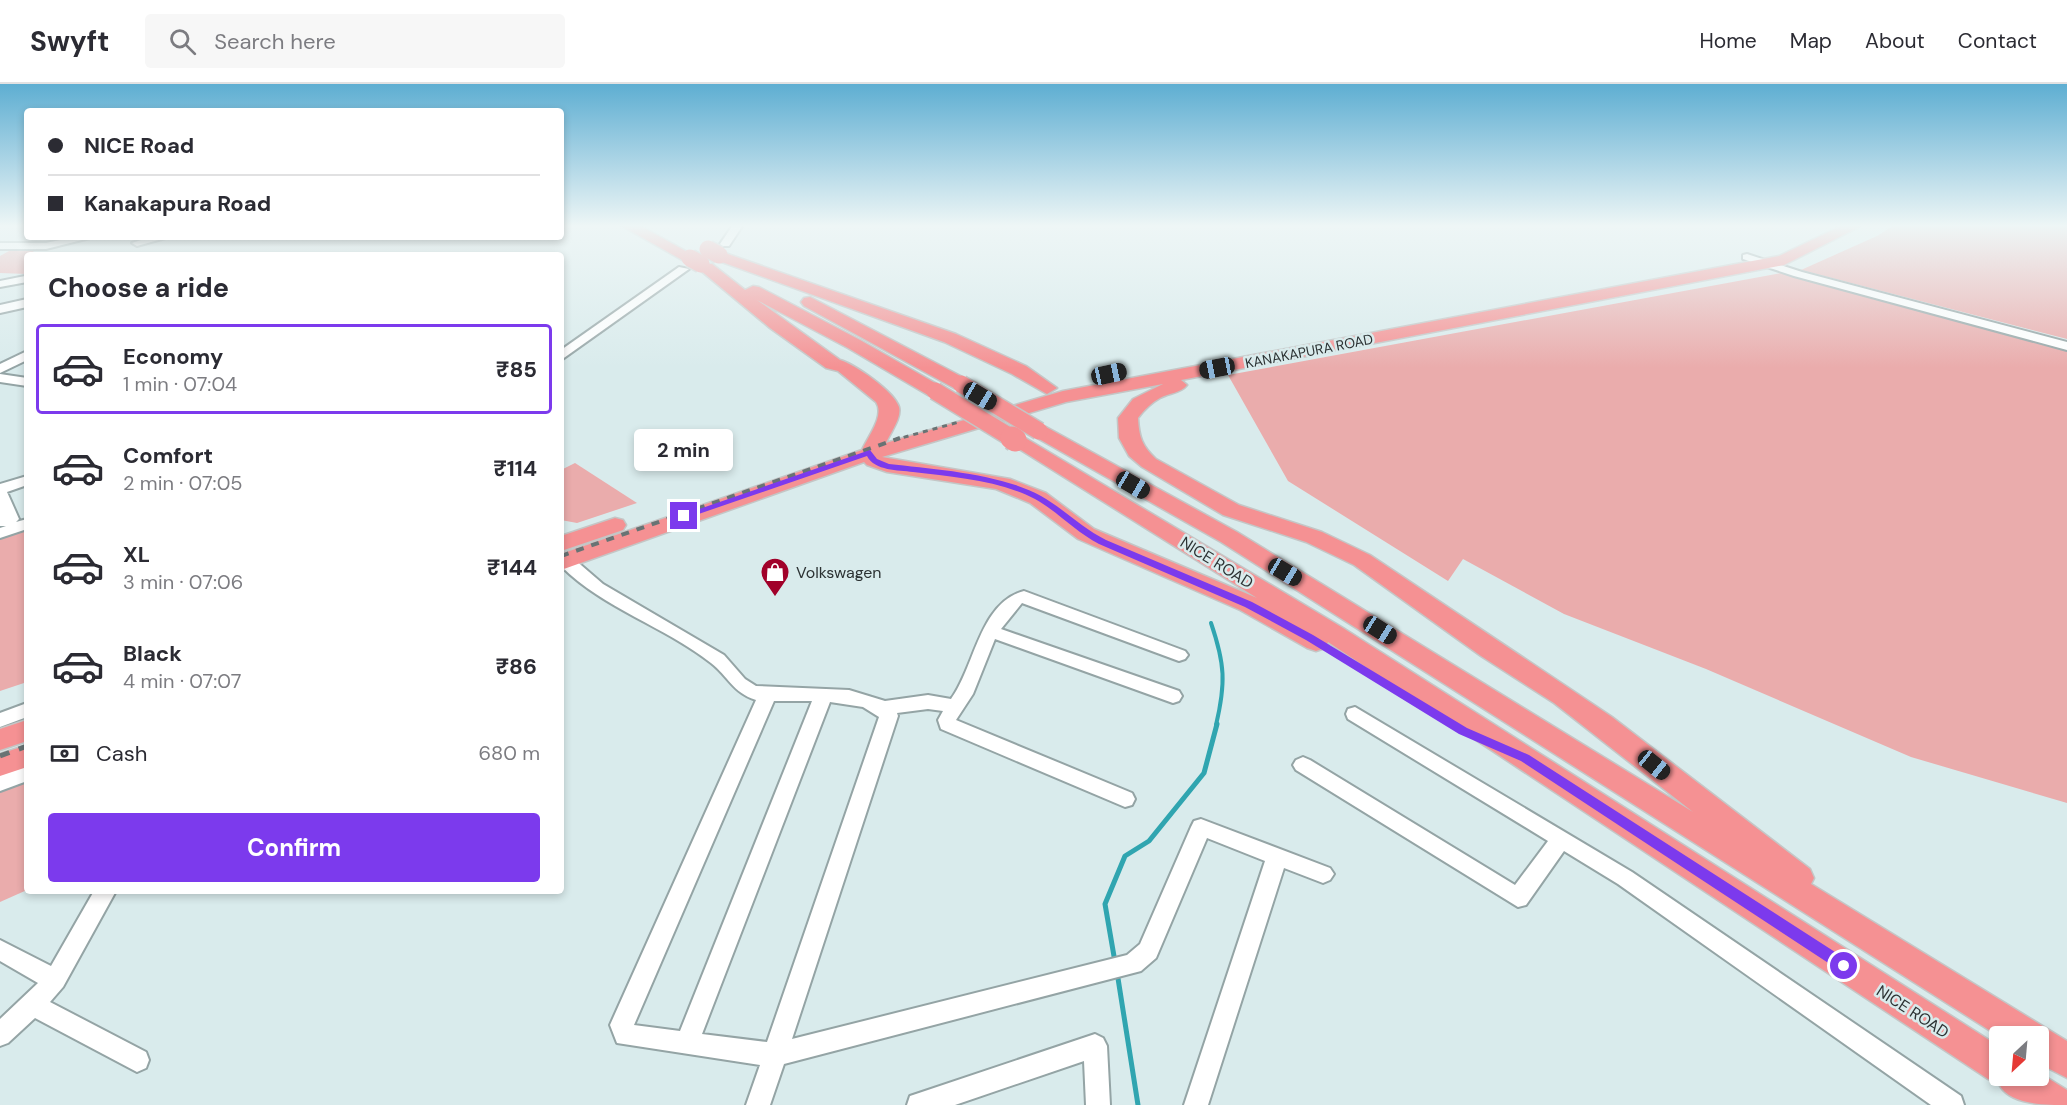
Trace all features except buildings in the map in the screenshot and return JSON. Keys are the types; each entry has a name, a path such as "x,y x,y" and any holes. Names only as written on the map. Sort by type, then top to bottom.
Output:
{"highway":[{"path":"719,273 735,293 833,364 845,367 883,398 888,407 886,425 865,449 874,461 887,466 964,476 1002,484 1038,498 1086,534 1248,604 1309,637 1463,731 1525,758"},
{"name":"NICE ROAD","path":"732,273 935,392 1238,543 2012,1026"},
{"name":"NICE ROAD","path":"737,273 961,384 1027,436 1989,1060"},
{"path":"752,273 865,309 873,316 907,331 1001,369 1025,375 1047,388"},
{"name":"KANAKAPURA ROAD","path":"564,555 865,449 1063,397 1174,376 1276,350 1668,273"},
{"name":"KANAKAPURA ROAD","path":"564,555 865,449 1047,388 1151,365 1276,350 1716,273"},
{"path":"1174,376 1178,385 1153,394 1140,403 1128,418 1129,438 1136,452 1149,463 1231,510 1314,537 1362,560 1490,650 1554,690 1602,724 1741,834 1787,867 1853,928"},
{"path":"0,740 24,731"},
{"path":"0,765 24,757"},
{"path":"2029,1086 2058,1105"}],"street":[{"path":"564,354 649,290 680,273"},
{"path":"1797,273 2067,346"},
{"path":"0,284 24,279"},
{"path":"0,309 24,304"},
{"path":"0,369 24,357"},
{"path":"0,378 24,382"},
{"path":"0,518 2,522 11,519 0,491 24,481"},
{"path":"0,532 24,525"},
{"path":"564,559 572,569 625,607 718,659 745,691 767,695 823,696 875,702 885,708 889,716 758,1105"},
{"path":"1125,799 948,724 947,720 964,694 990,631 1016,599 1024,597 1179,655"},
{"path":"990,631 1173,696"},
{"path":"767,695 622,1025 625,1035 775,1055 1133,964 1148,951 1201,827 1323,874"},
{"path":"687,1043 823,696"},
{"path":"885,708 928,702 955,706"},
{"path":"0,720 24,711"},
{"path":"1355,714 1624,878 1952,1105"},
{"path":"1303,765 1518,898 1562,840"},
{"path":"0,783 24,774"},
{"path":"1196,1105 1277,856"},
{"path":"0,1035 33,1005 55,980 103,894"},
{"path":"0,950 55,980"},
{"path":"33,1005 137,1060"},
{"path":"919,1105 1095,1046 1098,1105"}],"shaded area":[{"path":"1781,273 2067,351 2067,803 1911,757 1706,669 1564,614 1463,559 1448,581 1288,481 1228,375"},
{"path":"1811,273 2067,273 2067,339"},
{"path":"575,463 637,503 577,523 564,521 564,468"},
{"path":"24,531 24,683 0,691 0,538"},
{"path":"24,783 24,891 0,902 0,791"}],"waterway":[{"path":"1211,623 1223,674 1216,725"},
{"path":"1115,962 1105,904 1125,856 1149,841 1204,773 1217,724"},
{"path":"1117,972 1138,1105"}],"railway":[{"path":"895,440 959,422"},
{"path":"895,440 900,438"},
{"path":"564,555 895,440"},
{"path":"0,756 24,747"}],"place":[{"name":"Volkswagen","path":"775,598"}],"route":[{"path":"684,516 870,453 874,461 887,466 964,476 1014,488 1038,498 1086,534 1248,604 1309,637 1463,731 1525,758 1844,966"}]}
